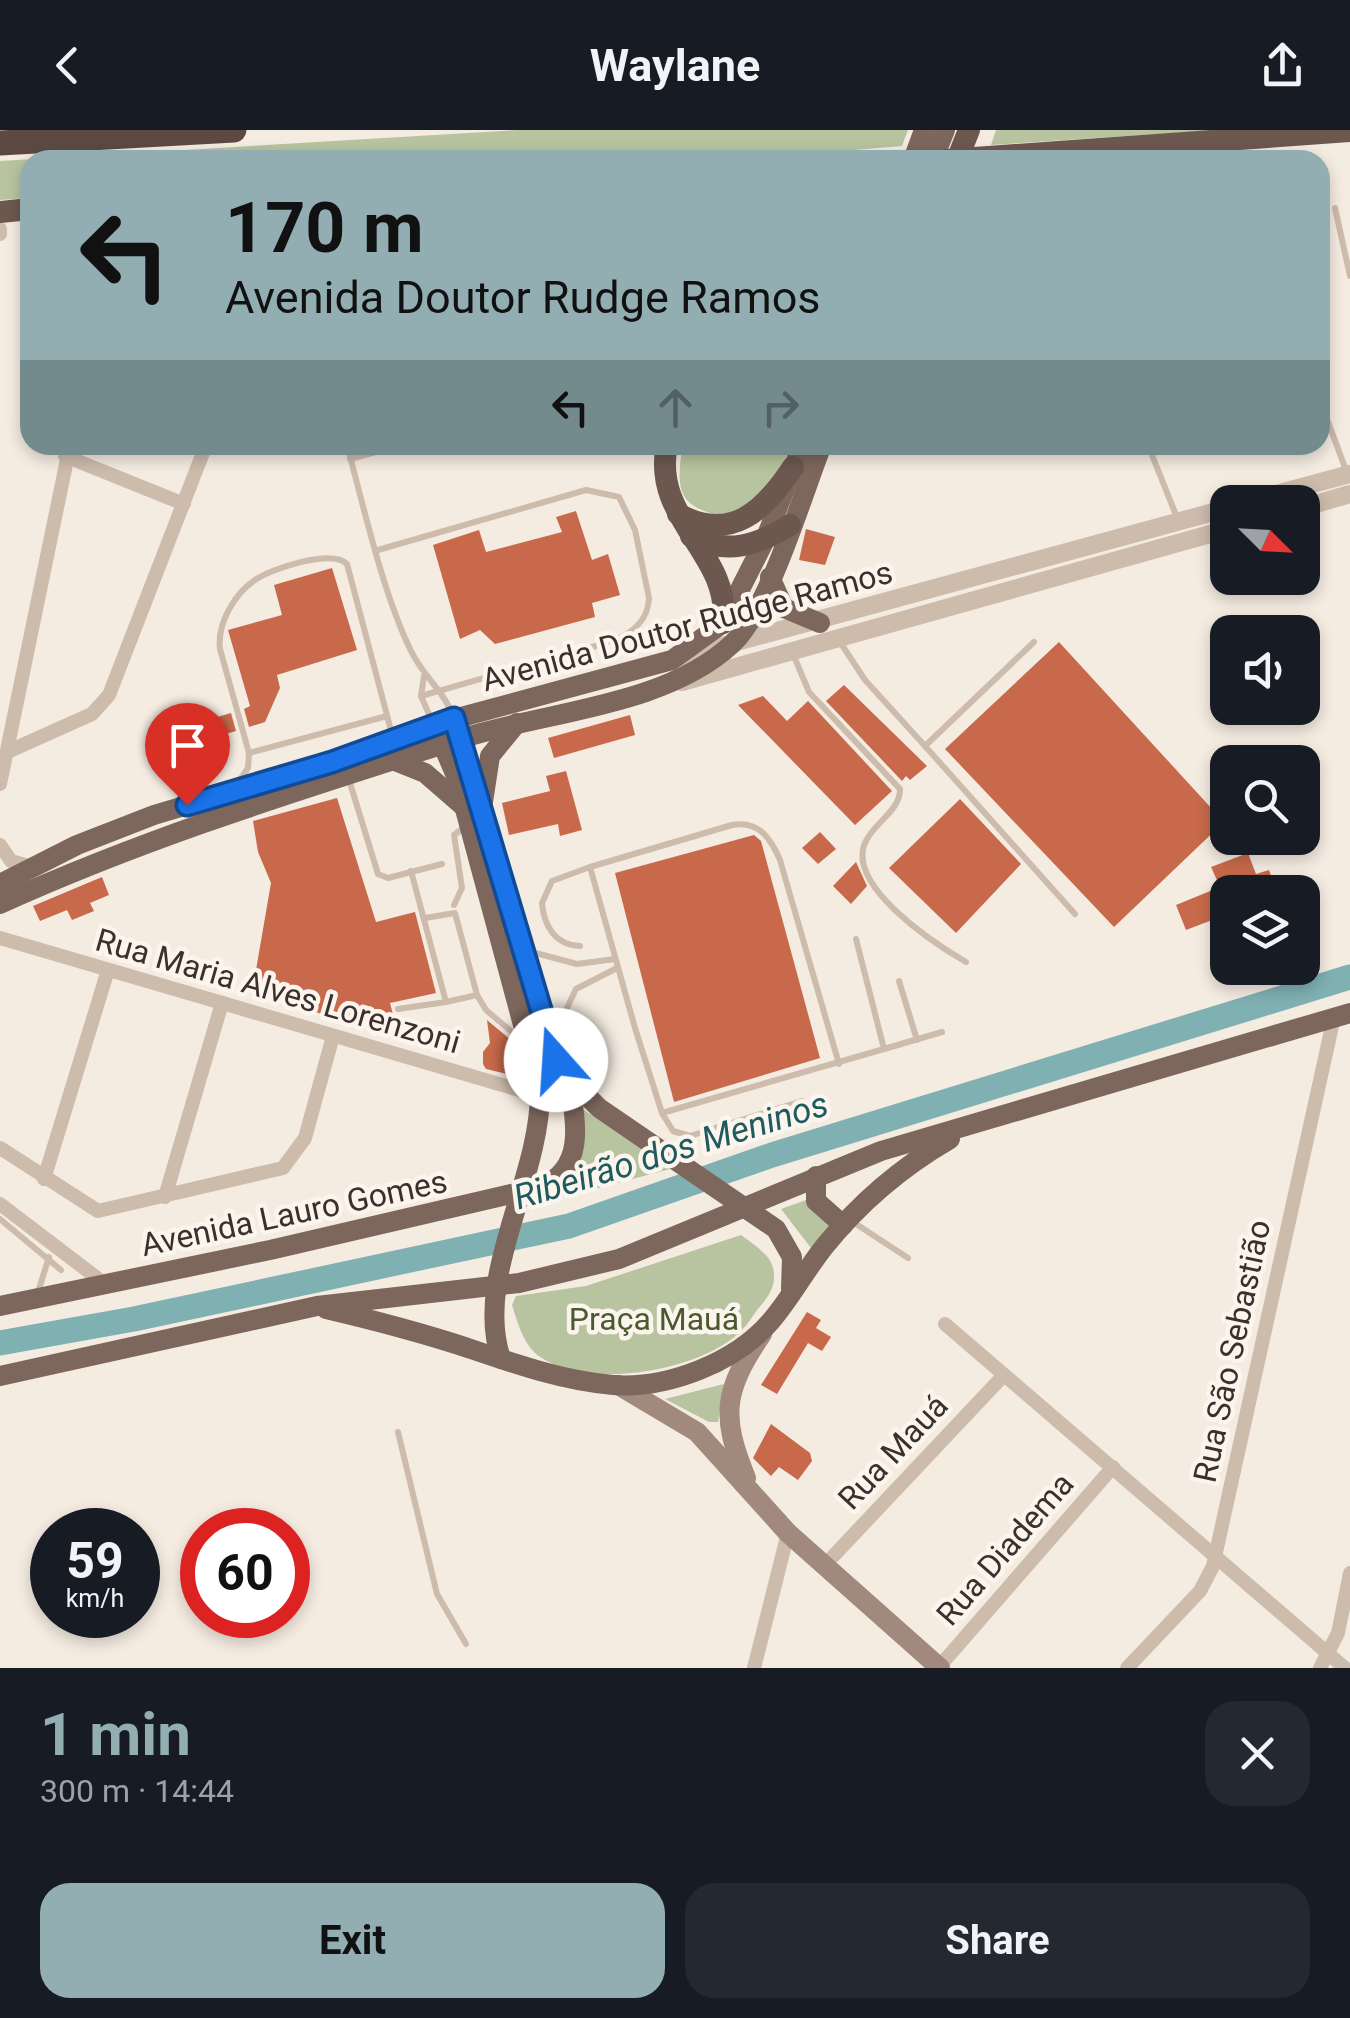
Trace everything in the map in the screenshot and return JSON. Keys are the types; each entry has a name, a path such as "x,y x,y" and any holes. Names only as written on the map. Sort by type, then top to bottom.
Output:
{"highway":[{"path":"0,142 234,130"},
{"path":"1085,150 1350,131"},
{"path":"1182,150 1239,138"},
{"path":"667,455 665,486 721,589 730,632"},
{"path":"678,514 718,526 743,522 770,500 794,468"},
{"path":"690,536 723,547 765,540 790,525"}],"main road":[{"path":"730,632 799,455"},
{"path":"677,684 730,632 770,577 818,455"},
{"path":"770,577 784,608 829,627"},
{"name":"Avenida Doutor Rudge Ramos","path":"0,904 121,849 394,750 672,660 730,632"},
{"name":"Avenida Doutor Rudge Ramos","path":"453,734 517,723 677,684"},
{"path":"472,821 486,767 497,745 517,723"},
{"path":"434,725 453,734"},
{"name":"Avenida Doutor Rudge Ramos","path":"0,884 116,828 232,792 255,775 394,750 434,725"},
{"path":"453,734 472,821 542,1048 569,1082 776,1229 787,1246 794,1271 791,1291"},
{"path":"453,734 472,821 521,948 542,1048 539,1137 499,1276 493,1327 501,1359"},
{"path":"394,750 425,773 472,821"},
{"path":"0,1376 316,1306 619,1260 734,1201 881,1151 964,1130 1342,1015"},
{"name":"Avenida Lauro Gomes","path":"0,1306 520,1199 555,1181 571,1160 576,1128 569,1082"},
{"path":"753,1494 730,1434 730,1390 791,1291 846,1222 913,1160 964,1130"},
{"path":"816,1176 816,1201 822,1211 846,1222"},
{"path":"316,1306 501,1359 618,1385 697,1432 788,1533 939,1668"},
{"path":"618,1385 704,1368 739,1349 770,1322"}],"street":[{"path":"0,784 67,455"},
{"path":"79,455 184,504"},
{"path":"6,752 103,704 202,455"},
{"path":"1309,485 1349,474"},
{"path":"1320,503 1350,494"},
{"name":"Avenida Doutor Rudge Ramos","path":"677,684 793,653 829,627 1210,513"},
{"name":"Avenida Doutor Rudge Ramos","path":"730,632 829,627 1210,533"},
{"path":"0,845 11,861 32,867"},
{"name":"Rua Maria Alves Lorenzoni","path":"0,938 540,1096"},
{"path":"44,1180 108,970"},
{"path":"165,1197 222,1003"},
{"name":"Rua São Sebastião","path":"1127,1668 1200,1591 1216,1553 1342,1015"},
{"path":"0,1148 44,1180 98,1211 272,1173 292,1161 305,1138 334,1036"},
{"path":"0,1204 105,1284"},
{"path":"945,1324 1216,1553 1324,1662 1345,1668"},
{"name":"Rua Mauá","path":"823,1567 1004,1375"},
{"name":"Rua Diadema","path":"939,1668 1112,1467"},
{"path":"754,1668 788,1533"},
{"path":"1324,1662 1350,1573"}],"lane":[{"path":"1335,208 1350,276"},
{"path":"1330,426 1349,474"},
{"path":"349,455 401,627 424,675 442,691 453,734"},
{"path":"350,459 365,455"},
{"path":"1152,455 1179,521"},
{"path":"378,550 568,493 606,491 627,508 649,598 643,620 634,629 622,638 421,696"},
{"path":"255,775 220,649 219,631 254,580 319,560 339,558 346,564 394,750"},
{"path":"829,627 866,680 1075,914"},
{"path":"925,746 1034,642"},
{"path":"793,653 809,692 900,788 896,804 864,844 864,866 876,887 920,932 966,962"},
{"path":"424,675 421,696 434,725"},
{"path":"249,752 387,716"},
{"path":"350,783 378,874 388,878 442,864"},
{"path":"454,905 462,888 454,835 472,821"},
{"path":"580,946 557,939 544,916 543,896 552,881 743,823 764,833 780,860 839,1064"},
{"path":"590,868 662,1113 673,1131 690,1136 802,1101"},
{"path":"410,872 446,1002"},
{"path":"425,918 456,912 477,996 486,1010 542,1048 576,989 616,964"},
{"path":"856,940 884,1049"},
{"path":"521,948 577,964 616,964"},
{"path":"899,981 916,1040"},
{"path":"398,1009 477,996"},
{"path":"662,1113 942,1032"},
{"path":"0,1218 60,1270"},
{"path":"846,1222 908,1258"},
{"path":"36,1298 48,1257"},
{"path":"398,1432 437,1594 466,1644"}],"green space":[{"path":"518,130 908,130 902,146 855,150 184,150"},
{"path":"996,130 1219,130 991,145"},
{"path":"20,160 20,199 0,200 0,161"},
{"path":"681,455 787,455 779,474 734,518 703,511 686,498 681,489"},
{"path":"582,1109 674,1168 530,1206 532,1199 548,1193"},
{"path":"809,1199 829,1225 811,1248 781,1209"},
{"name":"Praça Mauá","path":"741,1235 771,1262 774,1280 747,1325 720,1347 668,1367 609,1374 556,1365 535,1353 523,1336 512,1305 516,1296 586,1286"},
{"path":"724,1384 718,1422 709,1422 665,1399"}],"building":[{"path":"576,511 592,560 608,554 620,595 592,603 595,617 495,644 480,630 460,639 433,545 479,530 486,552 562,532 556,517"},
{"path":"806,529 835,537 825,565 799,560"},
{"path":"332,568 357,650 277,675 280,688 265,722 249,727 244,709 250,706 228,630 282,615 274,585"},
{"path":"1059,642 1210,807 1210,835 1114,927 945,749"},
{"path":"844,685 927,766 910,780 906,776 902,781 826,701"},
{"path":"763,696 787,721 808,701 892,791 855,825 738,705"},
{"path":"231,713 236,731 178,748 173,730"},
{"path":"630,715 635,735 554,758 548,738"},
{"path":"566,771 582,830 560,836 558,824 509,835 502,803 550,791 546,776"},
{"path":"337,798 376,922 415,912 436,993 390,1003 399,1037 252,993 271,883 258,852 253,821"},
{"path":"960,799 1021,864 956,933 889,868"},
{"path":"820,832 836,849 818,864 802,848"},
{"path":"754,835 761,841 820,1058 674,1102 615,873"},
{"path":"1249,855 1256,874 1269,870 1271,875 1215,875 1211,867"},
{"path":"856,862 867,886 851,904 833,886"},
{"path":"102,877 109,895 90,903 94,911 72,920 67,910 40,921 33,906"},
{"path":"1210,891 1210,921 1186,930 1176,905"},
{"path":"487,1020 512,1041 517,1054 515,1066 507,1074 486,1069 483,1064 483,1052 490,1043"},
{"path":"807,1312 821,1320 816,1328 831,1337 822,1351 808,1343 777,1394 761,1385"},
{"path":"771,1424 810,1453 812,1461 798,1480 779,1467 771,1476 753,1458"}],"waterway":[{"name":"Ribeirão dos Meninos","path":"0,1343 134,1319 569,1226 772,1155 1350,977"}],"route":[{"path":"187,805 332,762 454,718 556,1060"}]}
